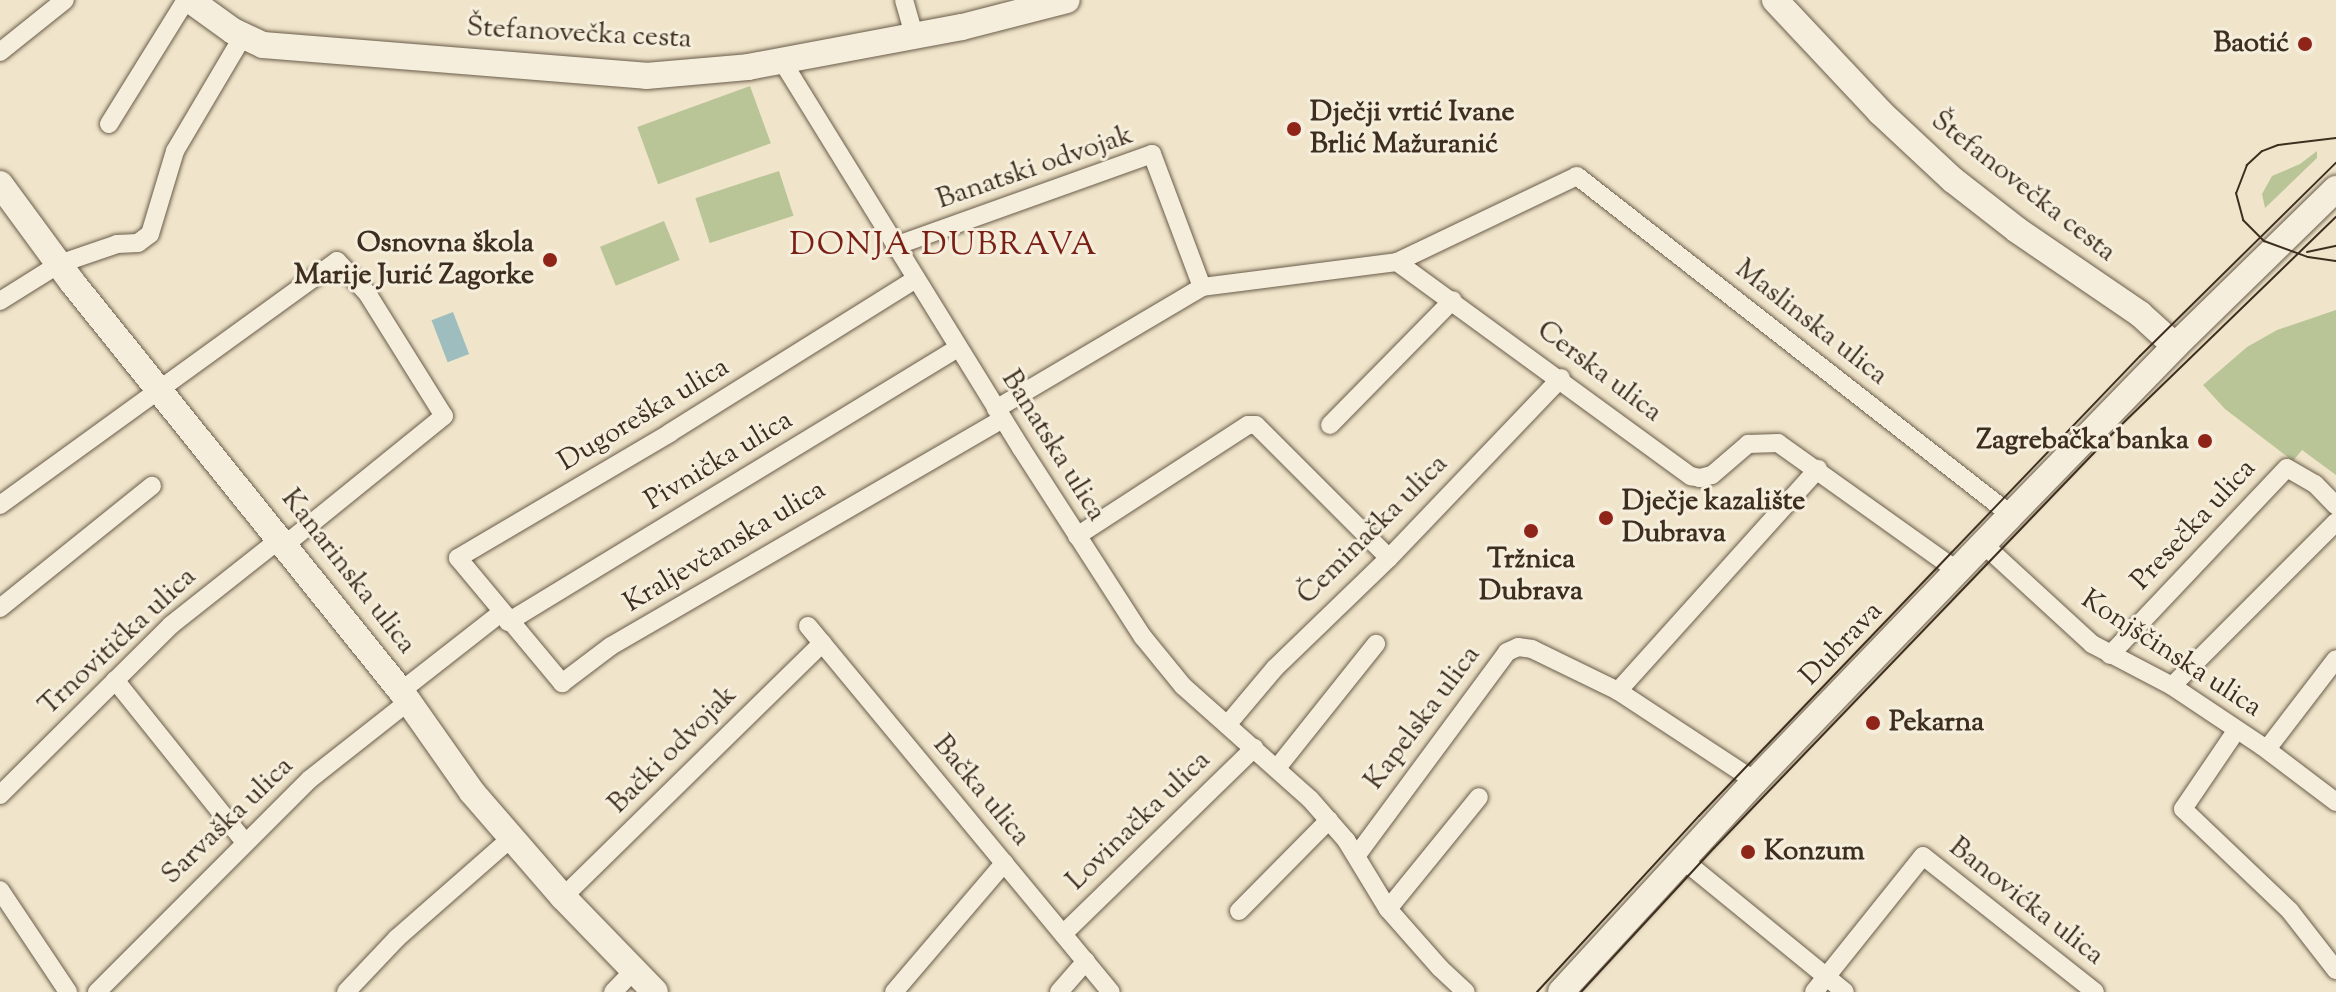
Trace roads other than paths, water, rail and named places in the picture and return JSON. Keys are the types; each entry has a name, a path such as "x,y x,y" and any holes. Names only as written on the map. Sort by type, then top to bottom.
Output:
{"street":[{"path":"0,52 65,0"},
{"path":"109,124 188,0"},
{"name":"Štefanovečka cesta","path":"188,0 243,36 263,45 646,76 711,73 782,61 914,36 1067,0"},
{"path":"904,0 914,36"},
{"name":"Štefanovečka cesta","path":"1775,0 1880,112 1953,180 2017,230 2140,314 2175,346"},
{"path":"0,301 59,264 117,244 138,243 150,234 175,151 243,36"},
{"name":"Banatska ulica","path":"782,61 999,414 1165,666 1329,820 1357,855 1388,909 1440,968 1466,992"},
{"name":"Banatski odvojak","path":"895,246 1152,154 1202,287"},
{"name":"Maslinska ulica","path":"1397,262 1577,176 2011,515"},
{"name":"Kanarinska ulica","path":"0,184 59,264 284,541 405,696 472,792 510,839 655,992"},
{"name":"Dubrava","path":"1561,992 1755,781 1983,544 2175,346 2336,189"},
{"name":"Trnovitička ulica","path":"0,795 171,625 444,416 367,293 337,261 161,389"},
{"path":"1202,287 1397,262"},
{"name":"Cerska ulica","path":"1397,262 1561,378 1691,476 1706,478 1738,449 1769,442 1787,447 1818,469"},
{"name":"Dugoreška ulica","path":"505,617 458,558 670,433 916,279"},
{"name":"Kraljevčanska ulica","path":"505,617 562,683 611,646 999,414 1202,287"},
{"path":"1330,425 1453,300"},
{"name":"Pivnička ulica","path":"405,696 505,617 958,348"},
{"name":"Čeminačka ulica","path":"1227,725 1275,668 1389,558 1561,378"},
{"path":"0,505 161,389"},
{"path":"1077,536 1248,425 1256,425 1389,558"},
{"name":"Presečka ulica","path":"2110,655 2287,468 2315,484 2336,506"},
{"path":"1618,691 1818,469 1949,565 1960,568"},
{"path":"0,608 152,486"},
{"path":"2172,686 2336,522"},
{"name":"Konjščinska ulica","path":"1983,544 2058,615 2110,655 2172,686 2267,749 2336,802"},
{"name":"Bačka ulica","path":"808,626 1111,992"},
{"name":"Bački odvojak","path":"563,897 822,643"},
{"path":"1277,768 1376,644"},
{"name":"Kapelska ulica","path":"1357,855 1507,652 1518,647 1532,649 1618,691 1755,781"},
{"path":"2267,749 2336,659"},
{"path":"115,680 245,842"},
{"name":"Sarvaška ulica","path":"97,992 310,779 405,696"},
{"path":"2236,731 2183,809 2281,901 2336,970"},
{"name":"Lovinačka ulica","path":"1063,934 1254,748"},
{"path":"1388,909 1479,797"},
{"path":"1239,911 1329,820"},
{"path":"346,992 407,928 510,839"},
{"name":"Banovićka ulica","path":"1826,977 1923,856 2095,992"},
{"path":"1682,859 1845,992"},
{"path":"894,992 1004,863"},
{"path":"2,900 68,992"},
{"path":"1059,992 1086,961"},
{"path":"613,992 634,970"},
{"path":"1814,992 1826,977"}],"water":[{"path":"453,312 469,354 448,362 432,320"}],"tram line":[{"path":"2336,138 2278,145 2262,151 2247,165 2236,193 2243,220 2264,241 2308,257 2336,261"},
{"path":"1537,992 1699,816 2140,356 2336,163"},
{"path":"1581,992 1714,848 2117,429 2336,217"},
{"path":"2307,252 2336,246"}],"place":[{"name":"Baotić","path":"2305,44"},
{"name":"Dječji vrtić Ivane Brlić Mažuranić","path":"1294,129"},
{"name":"Osnovna škola Marije Jurić Zagorke","path":"550,260"},
{"name":"Zagrebačka banka","path":"2205,441"},
{"name":"Dječje kazalište Dubrava","path":"1606,518"},
{"name":"Tržnica Dubrava","path":"1531,531"},
{"name":"Pekarna","path":"1873,723"},
{"name":"Konzum","path":"1748,852"}],"district":[{"name":"DONJA DUBRAVA","path":"944,246"}]}
